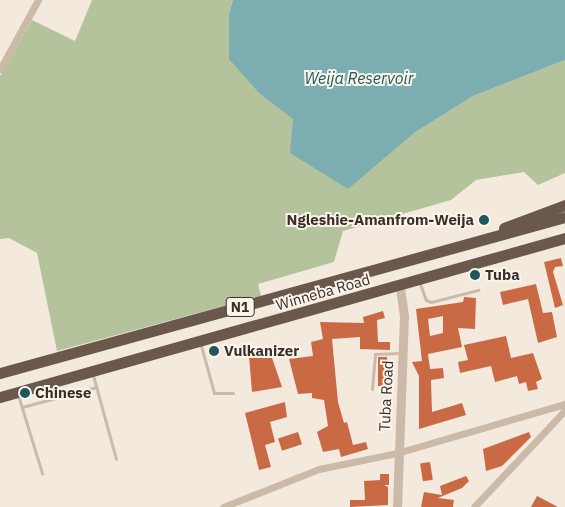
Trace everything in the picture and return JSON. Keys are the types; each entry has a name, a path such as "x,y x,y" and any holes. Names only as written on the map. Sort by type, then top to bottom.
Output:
{"highway":[{"name":"Winneba Road","path":"480,240 529,216 565,205"},
{"name":"Winneba Road","path":"480,240 565,211"},
{"name":"Winneba Road","path":"0,373 565,217"},
{"name":"Winneba Road","path":"510,254 535,240 565,232"},
{"name":"Winneba Road","path":"0,397 400,286 565,238"},
{"name":"Winneba Road","path":"510,254 565,244"},
{"path":"58,358 64,379"}],"street":[{"path":"0,69 38,0"},
{"name":"Tuba Road","path":"397,507 397,453 402,353 400,286"},
{"path":"223,507 319,469 397,453 564,408"},
{"path":"474,507 564,408"}],"lane":[{"path":"419,280 426,300 431,302 478,290"},
{"path":"200,342 214,393 233,393"},
{"path":"372,389 375,354 402,353"},
{"path":"92,372 116,459"},
{"path":"22,408 96,387"},
{"path":"18,392 42,473"}],"green space":[{"path":"92,0 233,0 229,14 260,94 294,119 414,133 473,96 565,60 565,173 538,185 524,172 476,180 451,200 343,231 334,262 258,284 261,296 57,351 37,253 9,238 0,239 0,76 32,20 75,41"}],"water":[{"name":"Weija Reservoir","path":"233,0 565,0 565,60 473,96 414,133 348,189 290,153 293,119 260,94 229,59 229,14"}],"building":[{"path":"561,258 563,266 555,267 553,272 563,305 555,308 544,262"},
{"path":"536,284 543,313 552,312 557,337 538,343 528,299 503,305 500,292"},
{"path":"464,297 476,298 475,329 458,328 462,347 428,354 430,369 443,368 444,378 431,380 432,412 462,403 466,415 419,429 419,376 412,362 422,361 416,309 463,302","holes":["443,316 443,333 430,336 428,319"]},
{"path":"383,311 385,318 377,320 378,342 390,342 390,350 360,349 360,337 332,339 338,402 344,423 347,422 353,445 366,442 368,449 341,457 339,449 323,452 317,432 328,426 324,400 312,398 312,393 298,394 289,359 313,356 311,342 323,339 320,322 364,323 363,317"},
{"path":"506,336 511,358 533,353 542,379 536,382 538,389 528,391 526,382 519,384 517,376 495,382 491,366 460,373 458,362 468,360 464,345"},
{"path":"270,352 282,387 252,392 249,356"},
{"path":"378,357 387,357 387,386 378,386"},
{"path":"285,402 287,417 270,422 275,442 265,445 271,467 259,470 245,413"},
{"path":"298,432 302,444 282,451 278,438"},
{"path":"529,432 531,437 502,466 486,471 483,449"},
{"path":"430,462 433,480 423,481 420,464"},
{"path":"380,474 389,474 389,485 384,485 388,487 388,505 350,507 350,500 365,500 364,481 380,480"},
{"path":"466,476 469,481 462,488 438,498 454,500 453,507 421,507 424,492 442,495 440,486"},
{"path":"537,496 558,507 531,507"}],"place":[{"name":"Ngleshie-Amanfrom-Weija","path":"484,220"},
{"name":"Tuba","path":"475,275"},
{"name":"Vulkanizer","path":"214,351"},
{"name":"Chinese","path":"25,393"}]}
